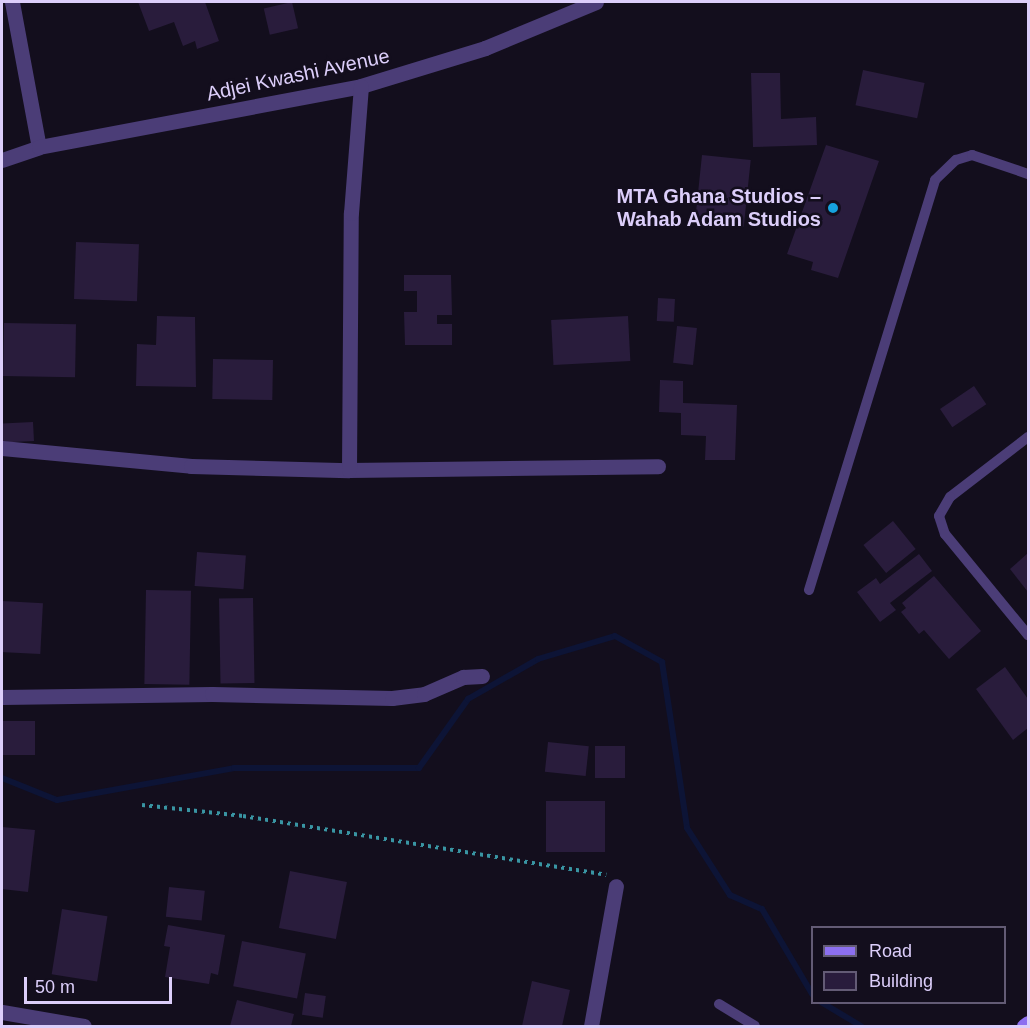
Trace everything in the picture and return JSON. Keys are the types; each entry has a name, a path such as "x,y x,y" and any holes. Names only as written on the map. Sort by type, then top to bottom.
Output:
{"street":[{"path":"12,2 39,147"},
{"name":"Adjei Kwashi Avenue","path":"2,160 39,147 361,86 485,48 596,2"},
{"path":"349,470 351,213 361,86"},
{"path":"2,448 191,466 349,470 658,466"},
{"path":"2,697 212,694 392,698 424,694 462,677 482,676"},
{"path":"591,1026 616,886"},
{"path":"2,1012 84,1026"},
{"path":"1024,1026 1029,1023"}],"lane":[{"path":"809,590 935,180 956,160 972,155 1029,174"},
{"path":"1029,437 950,497 939,516 945,534 1029,635"},
{"path":"719,1004 755,1026"}],"path":[{"path":"142,805 243,816 542,863 608,875 616,886"}],"building":[{"path":"138,2 205,2 219,41 197,49 195,41 183,46 174,22 149,31"},
{"path":"292,2 298,28 270,35 264,9"},
{"path":"863,70 925,83 917,118 856,105"},
{"path":"751,73 780,73 781,119 816,117 817,145 753,147"},
{"name":"MTA Ghana Studios – Wahab Adam Studios","path":"826,145 879,161 838,278 811,270 813,262 787,254"},
{"path":"702,155 751,160 744,227 695,222"},
{"path":"76,242 139,244 137,301 74,299"},
{"path":"404,275 451,275 452,315 437,315 437,324 452,324 452,345 405,345 404,312 417,312 417,291 404,291"},
{"path":"658,298 675,299 674,322 657,321"},
{"path":"157,316 195,317 196,387 136,386 137,344 156,345"},
{"path":"628,316 630,361 553,365 551,320"},
{"path":"4,323 76,324 75,377 3,376"},
{"path":"677,326 697,328 693,365 673,363"},
{"path":"213,359 273,360 272,400 212,399"},
{"path":"660,380 683,381 683,403 737,405 735,460 705,460 706,436 681,435 681,413 659,412"},
{"path":"974,386 986,404 952,427 940,409"},
{"path":"33,422 34,441 3,443 2,424"},
{"path":"893,521 916,549 886,573 863,545"},
{"path":"197,552 246,555 244,589 195,586"},
{"path":"1028,553 1028,592 1010,569"},
{"path":"919,554 932,571 890,603 896,610 880,622 857,592 876,578 880,584"},
{"path":"934,576 981,631 949,659 924,630 919,634 901,612 906,608 902,603"},
{"path":"146,590 191,591 189,685 144,684"},
{"path":"253,598 254,683 220,684 219,599"},
{"path":"2,601 43,603 40,654 2,652"},
{"path":"1005,667 1028,699 1028,728 1013,740 976,689"},
{"path":"2,721 35,721 35,755 2,755"},
{"path":"548,742 589,746 586,776 545,772"},
{"path":"595,746 625,746 625,778 595,778"},
{"path":"546,801 605,801 605,852 546,852"},
{"path":"2,827 35,830 28,892 2,889"},
{"path":"290,871 347,882 336,939 279,928"},
{"path":"169,887 205,891 202,921 166,917"},
{"path":"62,909 107,916 97,981 52,974"},
{"path":"168,925 225,935 218,975 211,973 209,984 165,977 170,947 164,946"},
{"path":"242,941 306,953 297,999 233,986"},
{"path":"532,981 570,990 562,1026 522,1026"},
{"path":"305,993 326,996 323,1018 302,1015"},
{"path":"237,1000 294,1014 291,1026 230,1026"}],"waterway":[{"path":"2,778 57,800 234,768 419,768 468,699 538,659 615,636 662,662 687,828 730,895 762,909 811,992"},
{"path":"824,1004 861,1026"}],"place":[{"name":"MTA Ghana Studios – Wahab Adam Studios","path":"833,208"}]}
